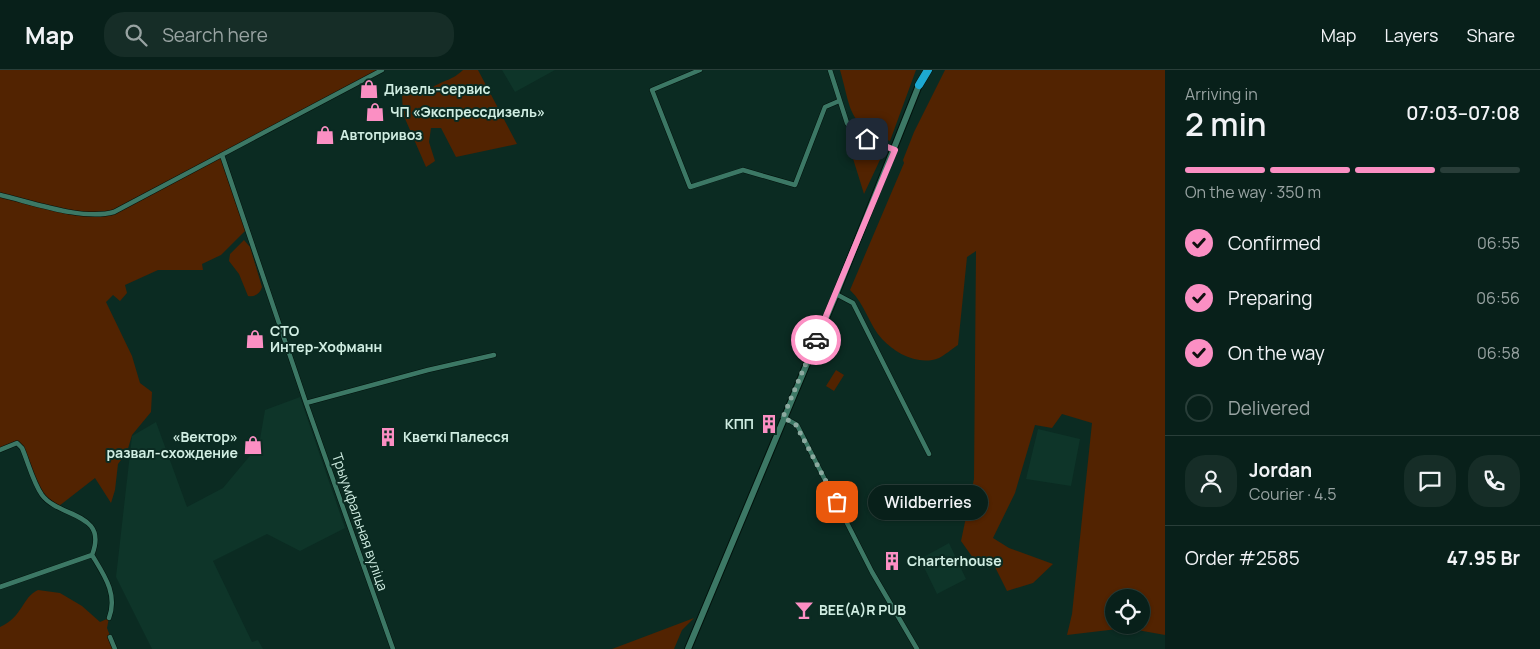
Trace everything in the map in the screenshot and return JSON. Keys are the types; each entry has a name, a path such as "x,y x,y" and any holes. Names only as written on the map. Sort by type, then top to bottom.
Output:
{"highway":[{"path":"919,85 925,70"}],"main road":[{"path":"688,649 895,150 919,85"}],"street":[{"path":"0,195 74,212 108,214 382,70"},
{"path":"700,70 652,90 690,187 744,170 795,185 825,107 839,101"},
{"path":"830,70 847,123 855,133 895,150"},
{"name":"Трыумфальная вуліца","path":"222,155 306,403 393,649"},
{"path":"836,294 853,303 929,454"},
{"path":"306,403 428,370 494,355"},
{"path":"783,417 796,425 872,572 917,649"},
{"path":"0,450 17,443 22,448 42,495 88,522 95,533 96,544 92,555"},
{"path":"0,586 92,555"},
{"path":"92,555 108,582 113,598 114,606 109,618"},
{"path":"110,637 115,649"}],"shaded area":[{"path":"0,70 382,70 223,155 247,229 221,255 202,264 203,270 158,270 125,285 127,293 120,301 113,295 106,302 132,356 140,383 152,392 151,412 132,435 127,452 118,464 115,490 111,503 95,478 59,506 42,495 22,448 17,443 0,450"},
{"path":"463,70 478,70 517,144 456,157 441,128 431,128 429,142 435,161 426,167 403,114 402,94 423,84 433,87"},
{"path":"502,70 555,70 515,92"},
{"path":"840,70 916,70 890,141 876,135 858,122 850,106"},
{"path":"945,70 1165,70 1165,635 1150,632 1150,589 1105,589 1105,630 1067,635 1072,614 1092,423 1062,414 1052,428 1035,425 1015,493 993,538 1009,548 1053,564 1033,583 1007,591 994,565 978,565 961,541 974,479 976,251 967,257 958,345 939,358 924,361 908,357 894,349 882,339 860,302 850,290 904,163 903,160 914,132"},
{"path":"846,136 885,149 864,194"},
{"path":"244,240 250,247 262,287 259,293 253,296 248,296 239,274 229,261 230,254"},
{"path":"836,370 844,375 834,391 826,386"},
{"path":"300,397 345,528 300,551 267,534 213,561 252,642 258,640 263,649 152,649 116,577 132,436 156,422 187,507 223,488 259,445 265,410"},
{"path":"1038,429 1080,439 1071,486 1026,479"},
{"path":"949,543 966,579 937,594 920,559"},
{"path":"38,590 60,593 82,606 100,622 109,618 107,628 115,649 0,649 0,627 8,623 29,597"},
{"path":"694,618 682,630 674,649 612,649"}],"way so far":[{"path":"816,340 783,417 796,425 837,502"}],"place":[{"name":"Дизель-сервис","path":"369,89"},
{"name":"ЧП «Экспрессдизель»","path":"375,112"},
{"name":"Автопривоз","path":"325,135"},
{"name":"СТО Интер-Хофманн","path":"255,339"},
{"name":"КПП","path":"769,424"},
{"name":"Кветкі Палесся","path":"388,437"},
{"name":"«Вектор» развал-схождение","path":"253,445"},
{"name":"Wildberries","path":"837,502"},
{"name":"Charterhouse","path":"892,561"},
{"name":"BEE(A)R PUB","path":"804,610"}],"route":[{"path":"816,340 895,150 867,139"}]}
